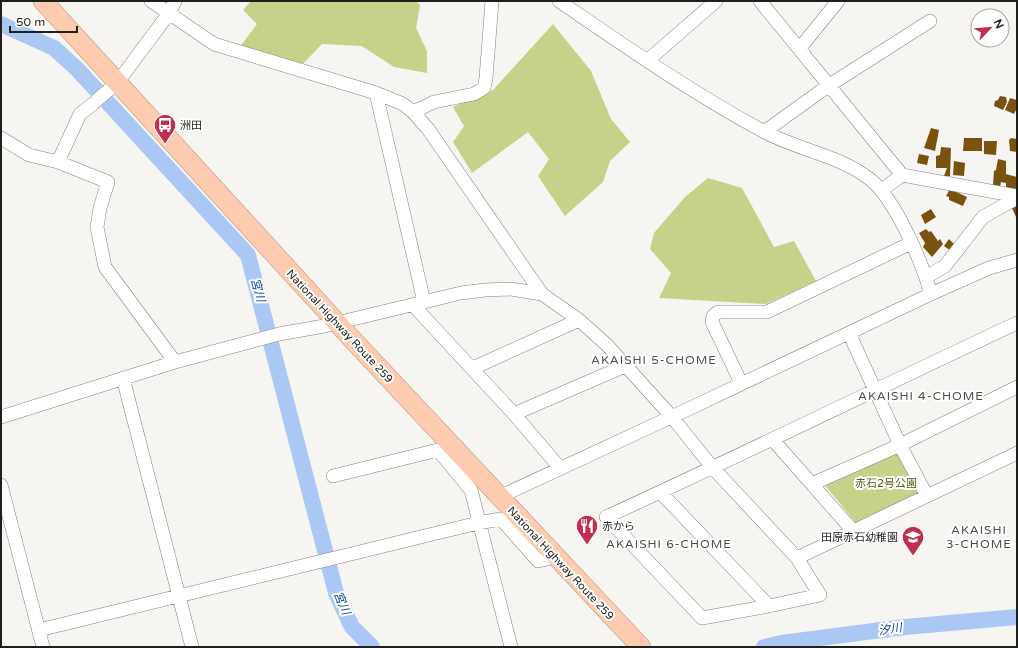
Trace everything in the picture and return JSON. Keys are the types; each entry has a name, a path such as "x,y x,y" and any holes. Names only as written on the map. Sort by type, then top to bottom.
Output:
{"highway":[{"name":"National Highway Route 259","path":"43,1 113,86 641,647"}],"street":[{"path":"151,1 172,6 214,44 376,93 403,104 413,112 428,129 542,294 579,320 607,344 672,417 712,467 797,558 820,595 702,618 606,517 712,467 773,440 876,389 1017,323"},
{"path":"413,112 434,102 474,94 484,88 492,1"},
{"path":"559,1 648,61 764,132 844,164 870,179 882,190 893,208 926,277 930,294"},
{"path":"648,61 716,1"},
{"path":"760,1 800,48 828,86 902,175 1017,197"},
{"path":"800,48 838,1"},
{"path":"58,162 80,114 113,86 172,6"},
{"path":"764,132 828,86 930,20"},
{"path":"376,93 419,304 560,468"},
{"path":"1,138 30,155 58,162 108,182 100,208 97,227 105,267 175,362"},
{"path":"882,190 902,175"},
{"path":"926,277 944,266 983,217 1017,197"},
{"path":"741,383 712,322 713,316 718,312 767,312 911,243"},
{"path":"499,497 672,417 930,294 989,268 1017,260"},
{"path":"1,417 175,362 276,335 336,323 461,293 511,289 542,294"},
{"path":"473,368 579,320"},
{"path":"849,333 876,389 900,445 927,496"},
{"path":"514,414 625,366"},
{"path":"123,378 192,647"},
{"path":"812,484 900,445 1017,387"},
{"path":"773,440 854,532"},
{"path":"333,476 438,450 471,490 478,523 511,647"},
{"path":"797,558 1017,453"},
{"path":"1,485 43,647"},
{"path":"660,492 769,606"},
{"path":"39,630 478,523 501,519 538,561 556,557"}],"green space":[{"path":"251,1 416,1 420,5 416,28 427,51 427,73 394,67 362,46 322,44 302,65 240,47 257,24 243,10"},
{"path":"553,24 591,71 611,119 630,142 610,161 603,182 565,216 538,176 549,159 528,132 472,173 453,142 464,126 453,107 493,90"},
{"path":"708,178 742,188 774,247 794,241 816,281 766,304 659,298 671,273 650,249 654,233 685,197"},
{"name":"赤石2号公園","path":"898,449 920,495 856,523 823,483"}],"building":[{"path":"1000,96 1006,97 1007,102 1003,110 994,106 995,101 998,100"},
{"path":"1010,98 1017,100 1017,108 1014,114 1005,110"},
{"path":"931,128 939,130 935,151 924,148"},
{"path":"964,138 982,138 982,151 963,151"},
{"path":"1011,138 1017,139 1017,152 1010,151 1009,140"},
{"path":"984,141 997,141 996,155 984,154"},
{"path":"941,147 951,148 950,176 944,176 947,168 936,168 936,156 940,155"},
{"path":"919,154 929,156 927,165 917,163"},
{"path":"998,159 1006,161 1006,174 1017,177 1017,190 1006,188 1006,183 1001,182 1000,187 993,186 994,171 996,170"},
{"path":"954,161 965,163 964,176 953,175"},
{"path":"950,189 967,197 963,206 949,200 949,197 946,196"},
{"path":"1017,203 1017,217 1016,217 1011,206"},
{"path":"931,209 936,217 925,224 921,215"},
{"path":"926,229 929,232 931,231 938,241 940,239 943,244 932,257 923,247 925,243 919,233"},
{"path":"949,239 955,245 951,251 944,246"}],"waterway":[{"name":"宮川","path":"1,24 54,48 77,69 248,255 336,593 352,627 372,647"},
{"name":"汐川","path":"764,647 781,643 905,627 1017,617"}],"place":[{"name":"洲田","path":"165,144"},
{"name":"赤から","path":"587,546"},
{"name":"田原赤石幼稚園","path":"913,556"}],"district":[{"name":"AKAISHI 5-CHOME","path":"654,360"},
{"name":"AKAISHI 4-CHOME","path":"921,396"},
{"name":"AKAISHI 3-CHOME","path":"979,537"},
{"name":"AKAISHI 6-CHOME","path":"669,544"}]}
